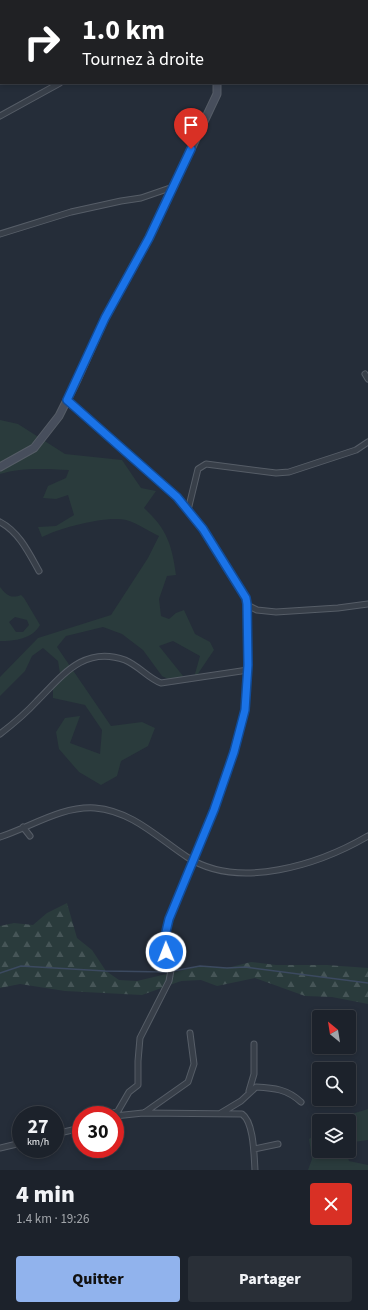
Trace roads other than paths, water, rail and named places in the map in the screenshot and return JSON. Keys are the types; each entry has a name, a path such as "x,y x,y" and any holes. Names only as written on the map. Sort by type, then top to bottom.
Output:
{"main road":[{"path":"0,467 34,448 59,416 105,318 149,238 217,94 217,84"}],"street":[{"path":"0,116 58,84"},
{"path":"0,234 71,212 141,198 173,187"},
{"path":"67,400 166,486 188,510 221,556 246,598 247,604 248,670 245,710 234,752 214,810 169,919 165,944 171,970 170,981 140,1038 138,1085 126,1097 121,1106"},
{"path":"188,510 198,469 206,464 276,473 289,472 356,450 368,442"},
{"path":"0,522 17,535 29,552 39,571"},
{"path":"247,604 257,610 276,612 332,609 368,604"},
{"path":"0,734 16,721 72,665 91,658 114,658 125,660 161,683 248,670"},
{"path":"0,837 53,815 94,808 113,812 130,818 194,861 208,868 228,872 265,872 327,857 368,836"},
{"path":"23,827 30,836"},
{"path":"143,1114 188,1082 194,1064 190,1033"},
{"path":"249,1092 254,1074 254,1044"},
{"path":"219,1114 235,1105 256,1087 279,1088 289,1092 301,1102"},
{"path":"124,1115 242,1114 246,1116 254,1149 255,1170"},
{"path":"254,1149 278,1144"},
{"path":"0,1148 12,1145"}],"waterway":[{"path":"0,973 21,966 105,971 169,972"},
{"path":"173,971 200,966 227,968 245,967 368,983"}]}
